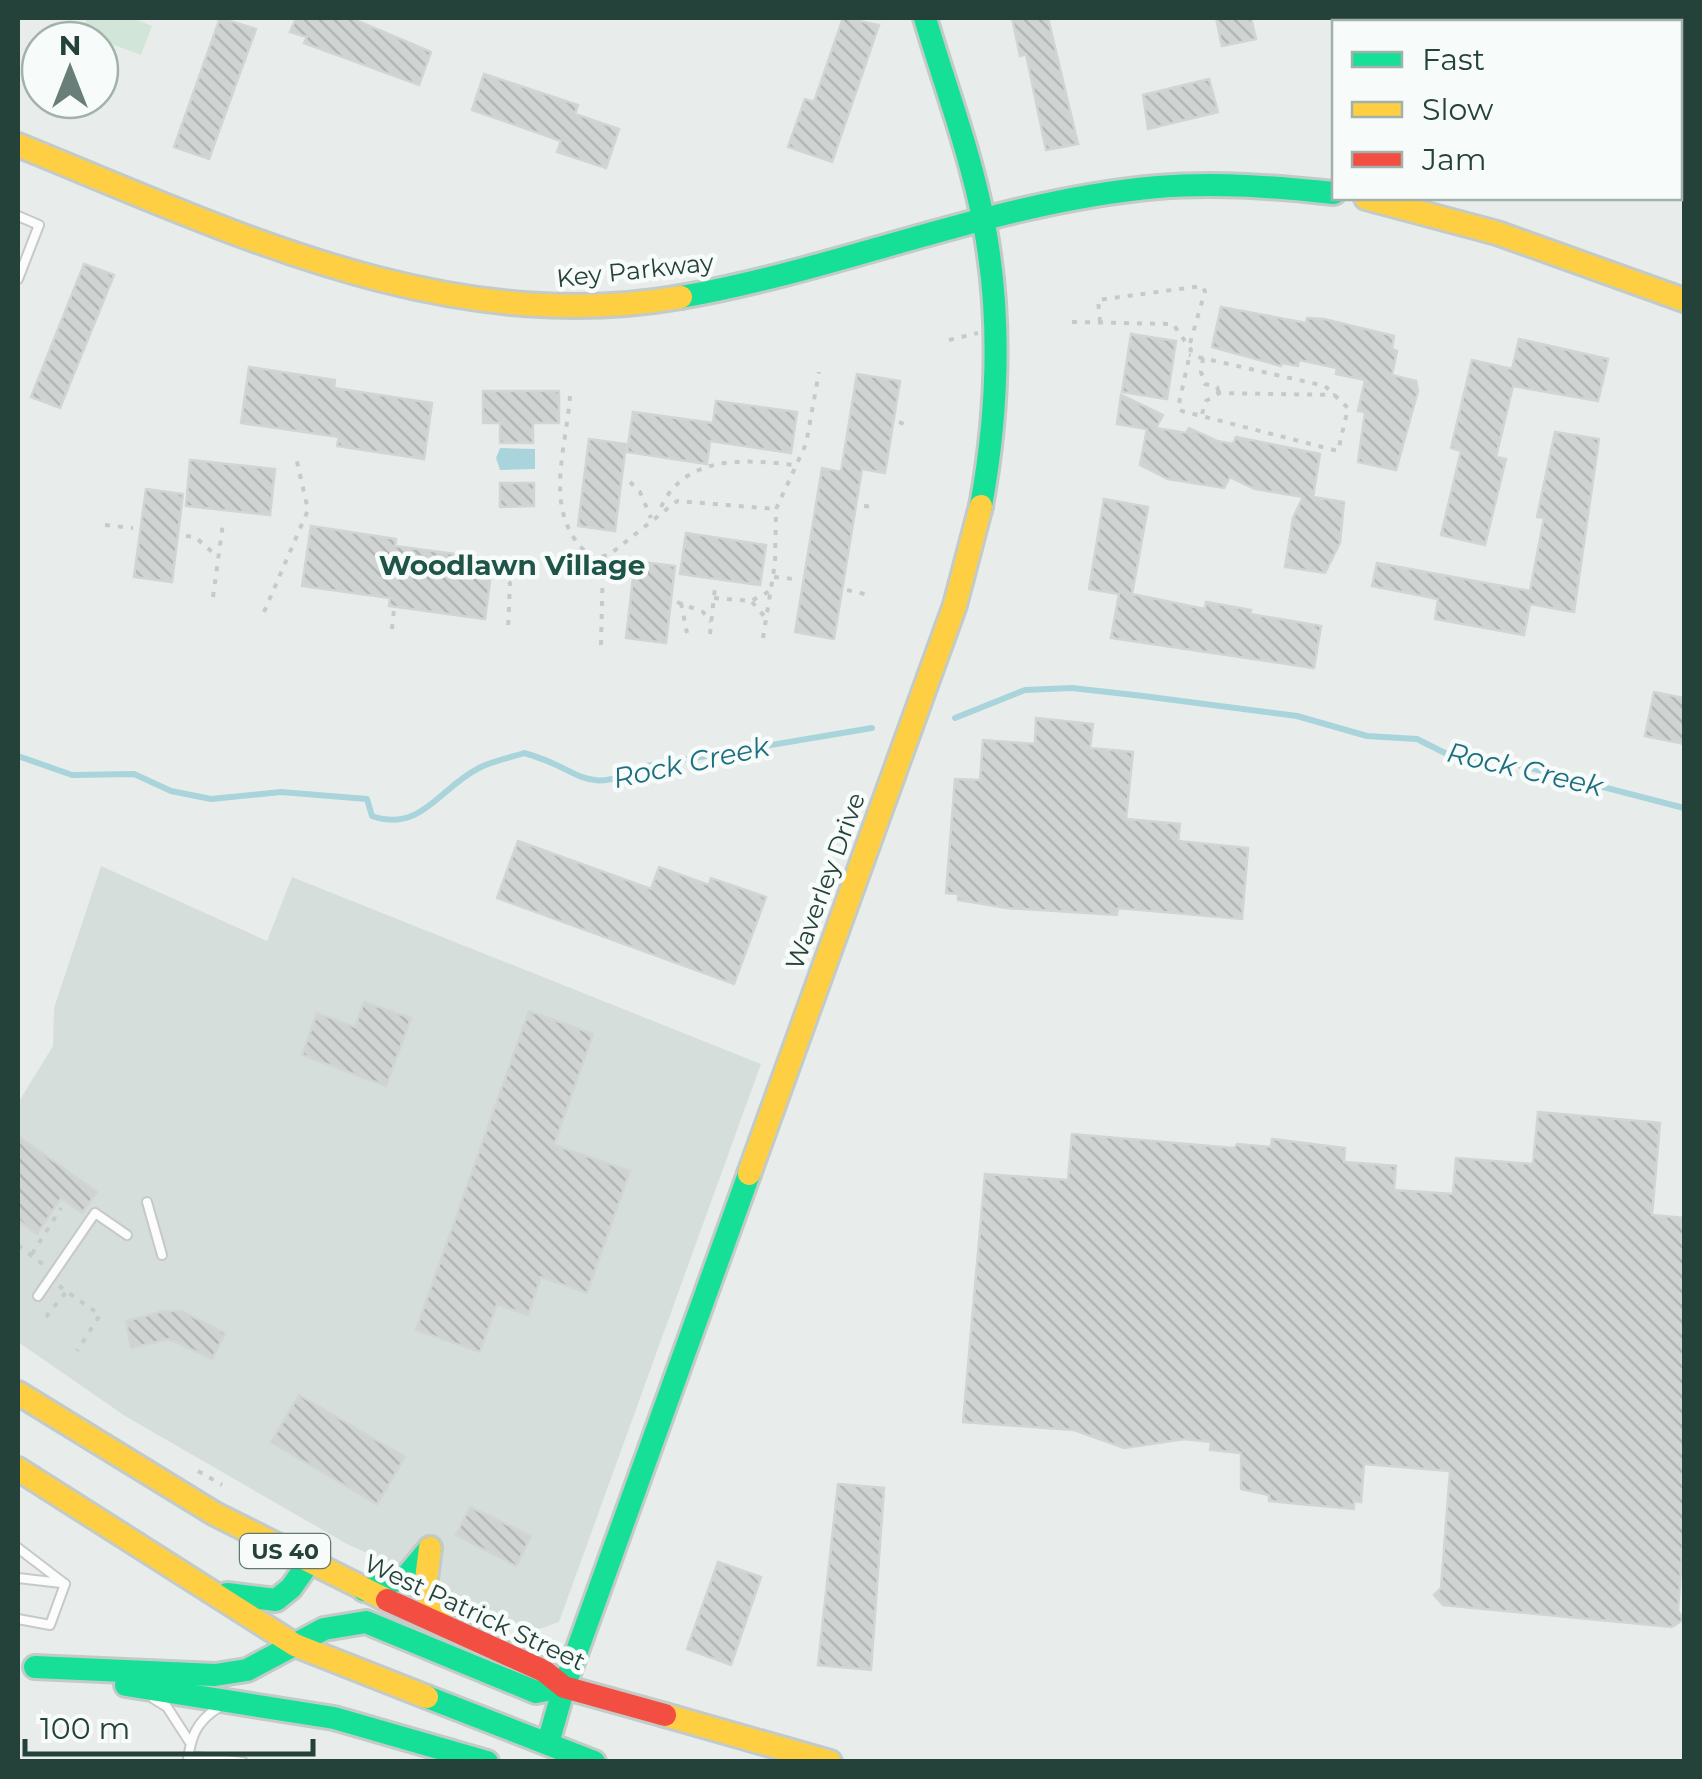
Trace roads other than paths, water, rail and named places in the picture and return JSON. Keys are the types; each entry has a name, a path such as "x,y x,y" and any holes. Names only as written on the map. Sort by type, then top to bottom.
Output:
{"street":[{"name":"Waverley Drive","path":"548,1743 564,1686 976,539 990,477 998,356 984,222 925,18"},
{"name":"Key Parkway","path":"18,145 367,280 448,298 532,307 592,308 710,292 984,222 1134,190 1224,186 1332,193"},
{"path":"1373,200 1497,233 1684,300"},
{"name":"West Patrick Street","path":"18,1394 215,1514 308,1564 544,1670 564,1686 830,1762"},
{"name":"US 40","path":"18,1470 295,1645 594,1762"},
{"path":"364,1590 405,1578 430,1548 425,1587 442,1624"},
{"path":"198,1586 262,1604 290,1595 308,1564"},
{"path":"26,1666 214,1675 246,1670 324,1629 366,1622 536,1692 564,1686"},
{"path":"26,1666 377,1728 488,1762"}],"lane":[{"path":"18,216 39,225 18,279"},
{"path":"147,1202 162,1255"},
{"path":"38,1296 95,1212 127,1235"},
{"path":"18,1548 65,1584"},
{"path":"18,1578 65,1584"},
{"path":"18,1619 50,1626 65,1584"},
{"path":"113,1683 167,1707 189,1740"},
{"path":"231,1702 203,1718 189,1740 188,1759 243,1762"}],"water":[{"path":"500,448 535,449 535,469 500,470 496,458"}],"waterway":[{"name":"Rock Creek","path":"955,718 1025,690 1072,688 1143,696 1297,716 1367,736 1417,739 1459,760 1495,759 1684,808"},
{"name":"Rock Creek","path":"18,756 72,775 134,774 171,791 211,799 281,792 367,799 372,816 389,820 417,814 479,768 524,753 583,778 608,780 647,766 872,728"}],"district":[{"name":"Woodlawn Village","path":"512,565"}]}
